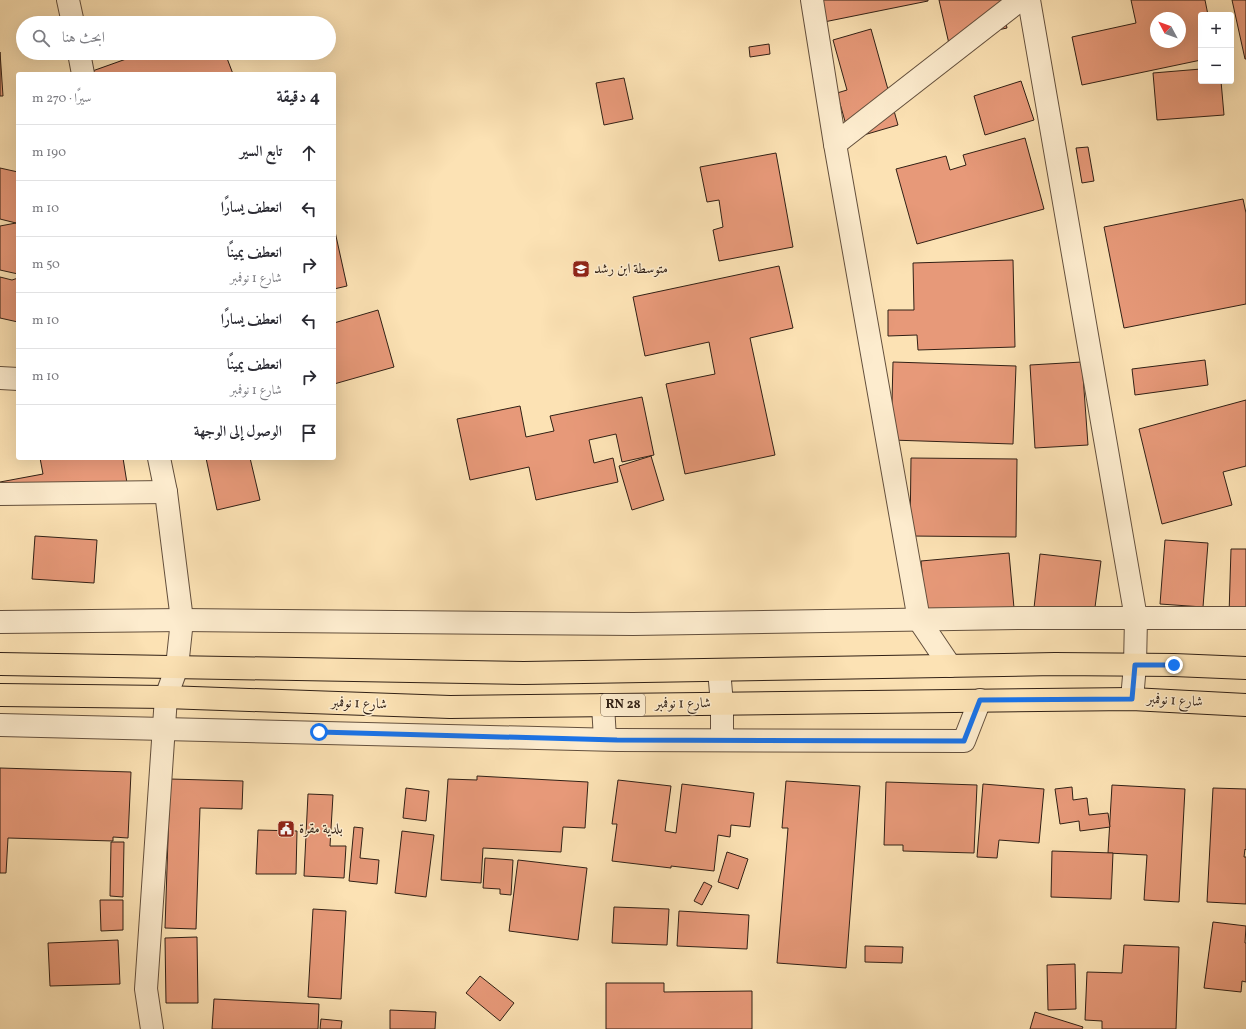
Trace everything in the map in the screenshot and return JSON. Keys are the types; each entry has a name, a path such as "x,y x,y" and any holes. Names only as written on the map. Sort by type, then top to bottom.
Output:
{"main road":[{"path":"0,664 524,673 1056,664 1246,668"},
{"name":"شارع 1 نوفمبر","path":"0,695 166,697 450,707 1132,699 1246,706"}],"street":[{"path":"68,0 71,16"},
{"path":"812,0 835,144 919,620 950,666"},
{"path":"835,144 1020,0"},
{"path":"1029,0 1136,618 1135,665 1132,699"},
{"path":"80,60 83,72"},
{"path":"0,378 16,379"},
{"path":"152,1029 146,989 166,697 178,667 182,620 166,492 159,460"},
{"path":"0,494 166,492"},
{"path":"0,622 182,620 633,624 919,620 1246,618"},
{"path":"719,670 722,704 722,740"},
{"path":"0,725 605,739 964,741 980,700"},
{"path":"603,705 605,739"}],"building":[{"path":"820,0 928,0 928,1 824,22"},
{"path":"939,0 1001,0 1007,28 966,37 970,53 952,57"},
{"path":"1131,0 1205,0 1207,12 1198,12 1198,61 1082,85 1072,37 1136,23"},
{"path":"1232,0 1246,0 1246,59 1245,59"},
{"path":"871,29 898,125 850,139 837,93 847,90 833,40"},
{"path":"769,44 770,54 750,57 749,47"},
{"path":"0,52 3,96 0,96"},
{"path":"123,60 228,60 232,72 90,72"},
{"path":"1198,69 1198,84 1221,84 1224,115 1157,120 1153,73"},
{"path":"624,78 633,119 604,125 596,83"},
{"path":"1021,81 1034,120 985,135 974,96"},
{"path":"1025,138 1044,209 917,244 896,169 946,156 950,170 966,165 963,155"},
{"path":"1088,147 1094,181 1082,183 1076,148"},
{"path":"776,153 793,247 719,261 713,230 723,227 719,200 707,202 700,167"},
{"path":"0,168 16,172 16,223 0,219"},
{"path":"1243,199 1246,213 1246,304 1124,328 1104,227"},
{"path":"16,223 16,274 0,270 0,226"},
{"path":"336,236 347,286 336,289"},
{"path":"1013,260 1015,347 918,350 917,335 888,336 888,310 914,310 913,263"},
{"path":"779,266 793,328 750,338 775,455 685,474 666,384 715,374 709,342 645,356 633,297"},
{"path":"0,277 12,280 16,279 16,322 0,318"},
{"path":"378,310 394,367 336,383 336,322"},
{"path":"1205,360 1208,385 1135,395 1132,369"},
{"path":"893,362 1016,366 1013,444 891,440"},
{"path":"1082,362 1088,445 1035,448 1030,365"},
{"path":"642,397 654,455 622,462 616,434 589,440 594,463 613,458 618,482 536,500 529,467 470,480 457,419 520,406 526,437 554,431 550,416"},
{"path":"1246,400 1246,466 1223,472 1232,505 1162,524 1139,429"},
{"path":"651,456 664,500 632,510 619,466"},
{"path":"911,458 1017,459 1016,537 910,536"},
{"path":"40,460 123,460 127,483 4,504 0,482 43,474"},
{"path":"206,460 250,460 260,500 217,510"},
{"path":"35,536 97,540 94,583 32,579"},
{"path":"1165,540 1208,543 1203,607 1160,604"},
{"path":"1231,549 1246,549 1246,615 1229,615"},
{"path":"1009,553 1014,608 926,617 921,561"},
{"path":"1040,554 1101,561 1094,615 1034,608"},
{"path":"0,768 131,772 128,838 113,837 113,841 8,838 6,873 0,873"},
{"path":"477,776 588,782 585,828 563,827 561,852 483,848 481,883 441,880 448,779 477,780"},
{"path":"170,779 243,781 242,809 200,808 196,929 165,928"},
{"path":"618,780 671,786 665,831 676,833 682,784 754,793 750,827 731,825 730,837 718,835 714,871 671,866 671,868 612,861 617,824 612,824"},
{"path":"786,781 860,786 846,968 777,963 788,828 782,828"},
{"path":"886,782 977,785 974,853 903,851 903,845 884,845"},
{"path":"983,784 1044,789 1039,843 999,840 997,858 977,857"},
{"path":"1112,785 1185,789 1179,902 1144,900 1147,855 1108,853"},
{"path":"1072,787 1073,800 1087,798 1089,815 1108,813 1110,827 1080,831 1079,821 1060,824 1055,789"},
{"path":"406,788 429,791 426,821 403,818"},
{"path":"1213,788 1246,789 1246,850 1245,849 1244,857 1246,857 1246,904 1207,902"},
{"path":"308,794 333,795 330,846 346,846 344,878 304,876"},
{"path":"354,827 363,828 360,858 379,860 377,884 349,881"},
{"path":"258,830 297,831 296,874 256,874"},
{"path":"402,831 434,835 426,897 395,893"},
{"path":"111,842 124,842 123,897 110,896"},
{"path":"1052,851 1113,853 1111,899 1051,897"},
{"path":"727,852 748,859 738,889 718,882"},
{"path":"485,858 513,860 511,895 500,894 500,889 483,888"},
{"path":"518,860 587,868 578,940 509,931"},
{"path":"704,882 712,886 702,905 694,901"},
{"path":"100,900 123,900 123,930 101,931"},
{"path":"614,907 669,909 667,945 612,943"},
{"path":"313,909 346,911 341,999 308,997"},
{"path":"679,911 749,915 747,949 677,946"},
{"path":"1213,922 1246,926 1246,982 1242,981 1241,992 1204,988"},
{"path":"197,937 198,1003 166,1003 165,938"},
{"path":"118,940 120,984 50,986 48,943"},
{"path":"1124,945 1179,947 1176,1029 1102,1029 1102,1021 1085,1020 1087,972 1122,973"},
{"path":"865,946 903,947 902,963 865,962"},
{"path":"1075,964 1076,1009 1048,1010 1047,965"},
{"path":"480,976 514,1003 500,1021 466,993"},
{"path":"606,983 664,983 664,992 752,991 752,1029 606,1029"},
{"path":"214,999 319,1004 318,1029 212,1029"},
{"path":"390,1010 436,1012 435,1029 390,1029"},
{"path":"1035,1012 1083,1027 1082,1029 1030,1029"},
{"path":"321,1019 342,1021 341,1029 320,1029"}],"place":[{"name":"متوسطة ابن رشد","path":"581,269"},
{"name":"بلدية مقرة","path":"286,829"}],"route":[{"path":"319,732 617,740 964,741 980,700 1132,699 1135,665 1174,665"}]}
